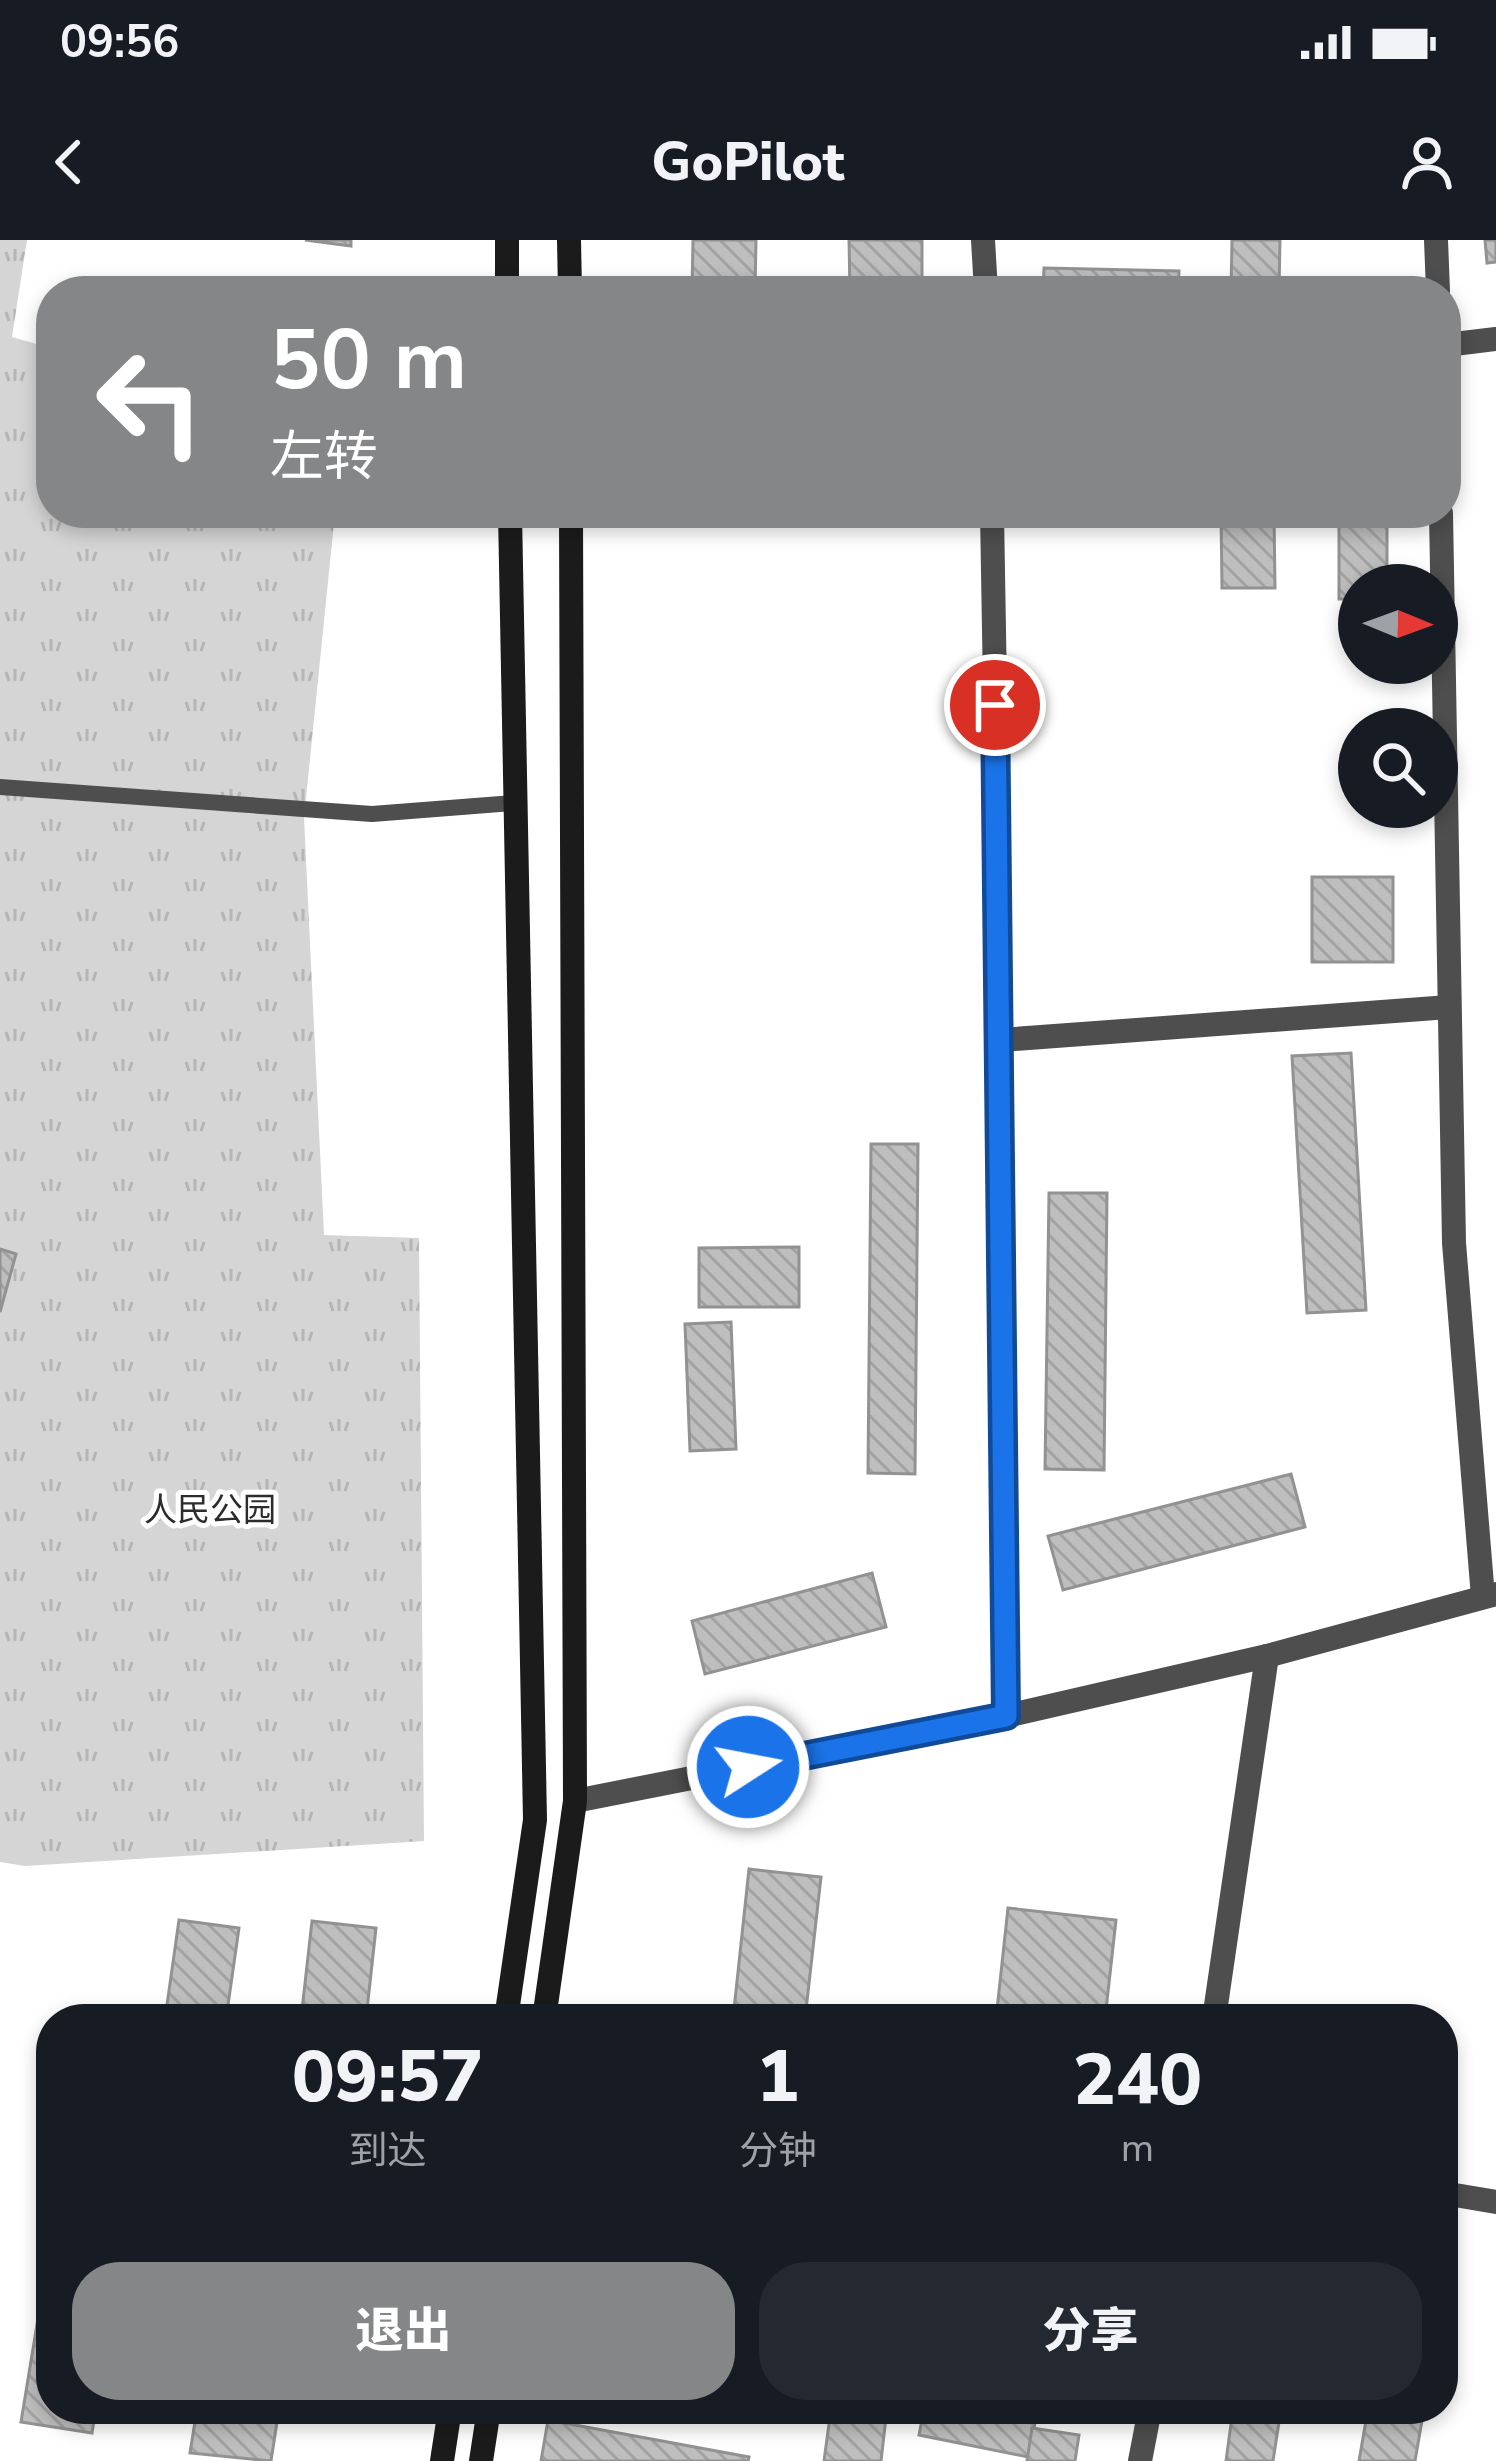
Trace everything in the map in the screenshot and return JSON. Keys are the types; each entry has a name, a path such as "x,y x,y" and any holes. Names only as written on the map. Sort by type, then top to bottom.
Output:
{"main road":[{"path":"507,240 507,276"},
{"path":"569,240 569,276"},
{"path":"508,2004 535,1820 510,528"},
{"path":"546,2004 575,1801 571,528"},
{"path":"442,2461 448,2424"},
{"path":"481,2461 487,2424"}],"street":[{"path":"983,240 985,276"},
{"path":"1436,240 1437,276"},
{"path":"1461,343 1496,339"},
{"path":"992,528 1006,1716"},
{"path":"575,1801 1006,1716 1267,1656 1490,1596 1454,1243 1442,528"},
{"path":"1001,1040 1449,1007"},
{"path":"1216,2004 1267,1656"},
{"path":"1458,2196 1496,2202"},
{"path":"1141,2461 1147,2424"}],"lane":[{"path":"0,787 372,814 513,803"}],"green space":[{"name":"人民公园","path":"0,240 27,240 12,337 36,344 36,528 333,528 304,818 324,1235 419,1238 424,1841 25,1866 0,1862"}],"building":[{"path":"305,240 351,240 351,246"},
{"path":"693,240 756,240 755,276 692,276"},
{"path":"849,240 922,240 922,276 850,276"},
{"path":"1232,240 1280,240 1279,276 1231,276"},
{"path":"1485,240 1496,240 1496,262 1487,263"},
{"path":"1044,268 1179,271 1179,276 1044,276"},
{"path":"1221,528 1274,528 1275,588 1222,588"},
{"path":"1339,528 1387,528 1387,564 1339,564"},
{"path":"1312,877 1393,877 1393,962 1312,962"},
{"path":"1351,1053 1366,1310 1307,1313 1292,1056"},
{"path":"871,1144 918,1144 915,1474 868,1473"},
{"path":"1049,1193 1107,1193 1104,1470 1045,1469"},
{"path":"799,1247 799,1307 699,1307 699,1248"},
{"path":"0,1249 16,1254 0,1312"},
{"path":"731,1322 736,1449 690,1451 685,1324"},
{"path":"1291,1474 1305,1527 1063,1590 1048,1536"},
{"path":"872,1573 886,1627 705,1674 692,1621"},
{"path":"749,1869 821,1877 807,2004 735,2004"},
{"path":"1008,1908 1116,1920 1107,2004 998,2004"},
{"path":"179,1920 239,1928 228,2004 167,2004"},
{"path":"312,1921 376,1928 368,2004 303,2004"},
{"path":"36,2330 36,2424 94,2424 92,2433 21,2422"},
{"path":"195,2424 277,2424 271,2461 190,2453"},
{"path":"547,2424 570,2424 749,2457 748,2461 541,2461"},
{"path":"829,2424 885,2424 881,2461 824,2461"},
{"path":"921,2424 1035,2424 1028,2457 919,2435"},
{"path":"1231,2424 1279,2424 1273,2461 1226,2461"},
{"path":"1365,2424 1421,2424 1415,2461 1359,2461"},
{"path":"1032,2428 1079,2435 1075,2461 1027,2461"}],"route":[{"path":"748,1767 1006,1716 995,705"}]}
